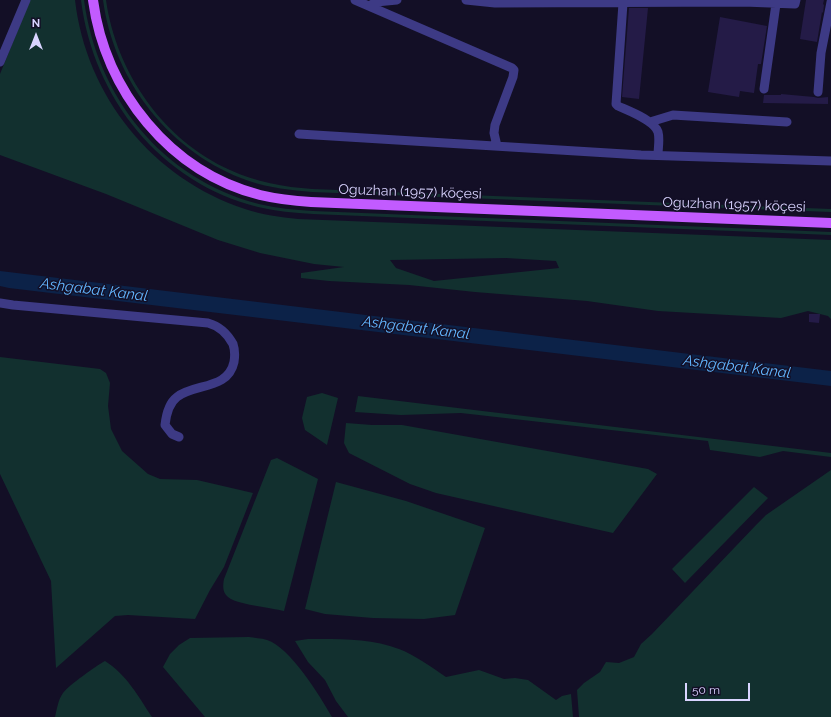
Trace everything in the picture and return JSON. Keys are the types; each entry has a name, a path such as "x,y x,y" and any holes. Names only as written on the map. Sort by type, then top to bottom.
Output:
{"main road":[{"name":"Oguzhan (1957) köçesi","path":"93,0 98,26 108,59 126,95 148,124 174,150 199,168 226,182 260,194 285,199 320,202 831,223"}],"lane":[{"path":"0,62 26,0"},
{"path":"354,0 514,70 513,77 495,125 494,133 497,146"},
{"path":"369,6 376,2 396,0"},
{"path":"466,0 495,3 584,1 744,1 776,4 795,4 796,0"},
{"path":"623,2 616,104 650,122 656,128 658,134 658,155"},
{"path":"818,92 821,53 831,2"},
{"path":"764,89 776,4"},
{"path":"650,122 673,115 787,122"},
{"path":"299,134 658,155 831,160"},
{"path":"0,303 208,323 223,330 234,346 234,364 225,378 218,382 185,392 176,398 172,403 166,417 165,425 172,434 179,437"}],"green space":[{"path":"30,0 75,0 82,35 93,69 109,100 130,129 154,155 181,177 212,195 245,209 271,216 298,219 831,240 831,319 828,316 808,311 781,318 658,311 587,301 409,285 301,278 301,273 344,267 314,264 260,253 218,240 106,194 0,155 0,74","holes":["506,258 556,261 559,268 434,281 396,268 390,260"]},
{"path":"81,0 84,0 91,36 103,69 120,101 140,129 164,154 193,175 224,192 259,204 286,209 313,211 831,232 831,235 313,214 285,212 258,207 223,195 191,178 163,157 138,131 117,102 100,70 88,36"},
{"path":"103,0 106,0 111,27 120,53 132,78 147,101 164,122 184,141 206,157 230,170 260,181 291,187 312,189 831,209 831,212 312,192 280,188 249,181 221,169 195,153 171,133 151,111 133,86 119,59 109,30"},
{"path":"0,357 100,369 106,373 110,383 108,406 111,429 122,451 148,474 160,479 197,480 253,493 224,567 195,619 128,615 115,616 56,668 51,581 0,474"},
{"path":"322,393 338,398 327,445 305,430 302,418 307,397"},
{"path":"358,396 831,453 831,457 783,451 760,457 710,450 708,441 461,413 401,415 355,412"},
{"path":"346,423 402,425 648,469 657,474 613,533 436,493 410,484 349,453 344,443"},
{"path":"277,458 318,479 284,611 238,602 226,595 223,586 224,579 271,460"},
{"path":"831,470 831,717 579,717 577,690 584,683 600,672 606,662 619,663 634,657 641,644 766,515"},
{"path":"336,482 406,501 485,528 455,615 424,619 373,618 325,614 305,609"},
{"path":"754,487 768,498 685,583 672,569"},
{"path":"249,637 267,640 276,644 285,652 304,673 332,717 205,717 163,667 170,654 179,645 190,638"},
{"path":"308,639 354,640 388,645 410,654 446,677 479,670 504,679 515,678 528,680 556,700 562,696 571,694 573,717 348,717 336,701 325,680 308,662 295,641"},
{"path":"105,661 126,679 152,717 55,717 63,693 89,671"}],"water":[{"name":"Ashgabat Kanal","path":"0,271 831,371 831,386 9,288 0,286"}],"building":[{"path":"806,0 824,0 817,42 800,39"},
{"path":"629,8 648,8 639,99 622,97"},
{"path":"720,17 767,26 761,64 758,64 754,93 740,91 739,97 708,92"},
{"path":"781,94 818,98 828,97 828,104 763,103 764,95"},
{"path":"809,314 820,314 819,323 809,322"}]}
